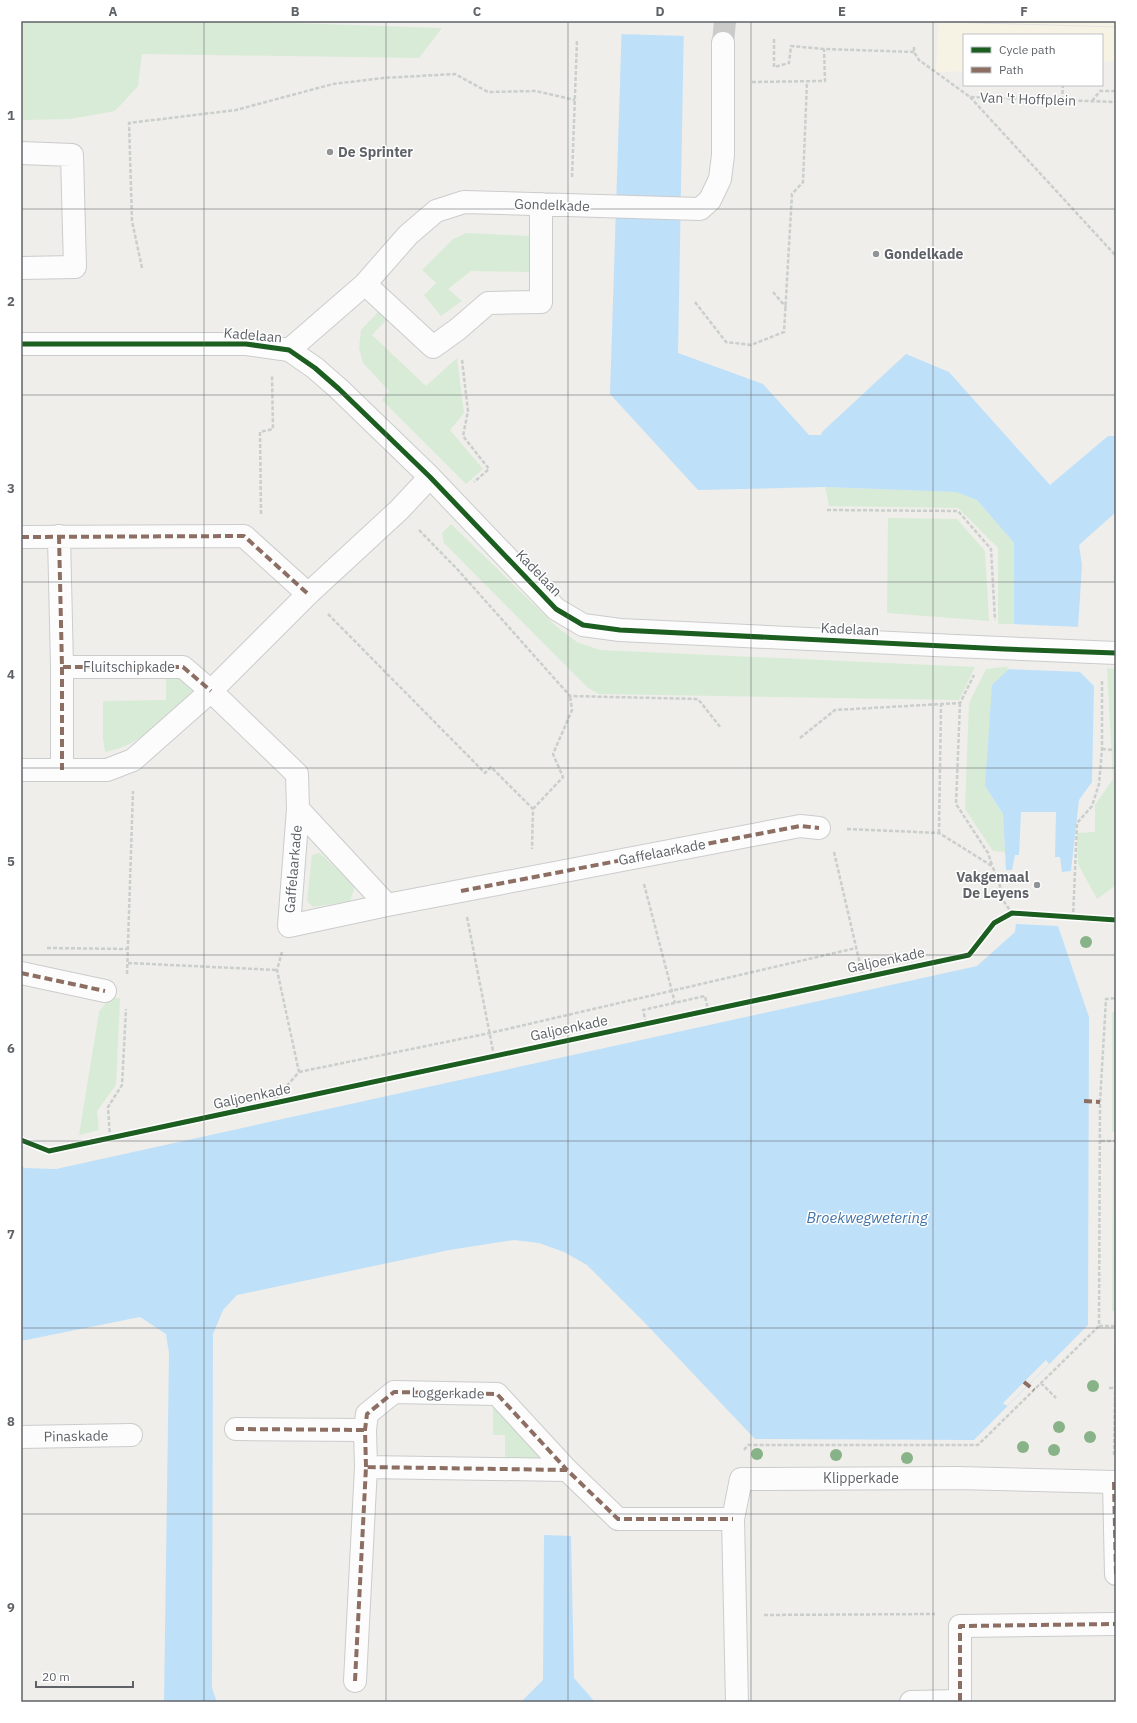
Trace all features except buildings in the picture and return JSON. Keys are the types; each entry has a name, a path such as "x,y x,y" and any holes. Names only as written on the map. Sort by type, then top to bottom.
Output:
{"street":[{"name":"Gondelkade","path":"281,349 365,284 408,235 436,210 464,202 700,209 710,200 720,179 723,155 723,43"},
{"path":"21,153 72,155 75,267 21,268"},
{"path":"365,284 433,347 458,329 488,303 541,302 541,204"},
{"name":"Kadelaan","path":"21,344 246,344 281,349 315,368 339,389 430,477 556,609 583,625 620,630 1116,653"},
{"path":"21,770 107,770 133,760 211,691 308,594 399,510 430,477"},
{"path":"60,536 62,770"},
{"path":"21,537 244,536 308,594"},
{"name":"Fluitschipkade","path":"62,667 183,667 211,691"},
{"name":"Gaffelaarkade","path":"211,691 297,774 298,809 289,926 387,905 800,826 824,828"},
{"name":"Gaffelaarkade","path":"298,809 387,905"},
{"path":"21,973 105,991"},
{"name":"Loggerkade","path":"355,1681 366,1467 365,1430 367,1414 394,1392 497,1394 567,1470 618,1519 733,1519"},
{"path":"236,1429 365,1430"},
{"name":"Pinaskade","path":"21,1436 131,1435"},
{"path":"366,1467 567,1470"},
{"path":"737,1702 733,1519 741,1478"},
{"name":"Klipperkade","path":"741,1478 957,1478 1114,1482"},
{"path":"1114,1482 1116,1574"},
{"path":"911,1702 960,1701 960,1626 1116,1624"}],"path":[{"path":"774,39 774,67 789,63 791,46 824,49 914,52 914,47"},
{"path":"571,205 577,40"},
{"path":"724,82 825,81 824,49"},
{"path":"142,268 132,221 129,123 236,110 333,84 383,78 455,74 488,92 536,91 575,100"},
{"path":"695,302 726,342 751,345 784,332 787,308 792,194 802,182 807,81"},
{"path":"1062,100 1063,86"},
{"path":"1092,101 1100,91 1116,91"},
{"path":"970,97 1116,256"},
{"path":"773,292 787,308"},
{"path":"458,329 468,411 463,436 489,469"},
{"path":"262,552 260,432 273,429 281,349"},
{"path":"308,594 485,773 490,767 532,809"},
{"path":"1080,919 1070,918 1078,823 1092,806 1099,784 1102,749 1102,680"},
{"path":"532,877 532,809 563,777 553,754 572,710 570,696"},
{"path":"960,703 956,804 988,853 992,866 999,880 1002,899 1012,913"},
{"path":"939,833 941,704"},
{"path":"1102,749 1116,750"},
{"path":"127,976 129,949 133,760"},
{"path":"824,828 939,833 992,866"},
{"path":"637,857 676,1003"},
{"path":"461,892 494,1056"},
{"path":"1006,916 1012,913 1020,914"},
{"path":"289,926 276,970 299,1072"},
{"path":"44,948 129,949"},
{"path":"271,1104 299,1072 490,1033 856,948"},
{"path":"128,963 276,970"},
{"path":"646,1023 643,1010 705,996 708,1010"},
{"path":"1099,1326 1100,1102 1106,999 1116,998"},
{"path":"110,1138 108,1107 122,1085 126,1005"},
{"path":"701,1012 716,1009"},
{"path":"638,1025 652,1022"},
{"path":"486,1058 502,1054"},
{"path":"102,1140 118,1136"},
{"path":"1100,1141 1116,1141"},
{"path":"741,1478 730,1467 748,1445 978,1445 1099,1326 1116,1326"},
{"path":"1114,1482 1116,1339"},
{"path":"1041,1383 1056,1398"},
{"path":"1108,1388 1116,1388"},
{"path":"735,1615 946,1614 960,1626"}],"shaded area":[{"path":"939,21 1116,21 1116,61 1103,62 1103,34 963,34 963,71 936,72"}],"green space":[{"path":"21,21 235,21 442,28 419,58 142,54 138,86 115,111 70,119 21,120"},
{"path":"466,233 530,236 531,272 471,271 448,289 462,301 441,316 424,295 436,283 422,270 453,239"},
{"path":"379,311 387,319 372,335 426,386 457,358 464,413 450,430 483,469 466,484 382,400 389,391 363,363 359,348 361,330"},
{"path":"825,487 957,492 977,500 1014,543 1014,624 998,624 998,548 958,508 829,506"},
{"path":"888,518 957,519 985,551 989,621 887,613"},
{"path":"451,524 557,627 577,642 600,650 975,667 959,700 599,694 588,688 444,543 442,533"},
{"path":"1012,666 985,786 1003,814 1005,852 993,851 965,809 969,703 986,669"},
{"path":"1107,668 1116,669 1116,885 1097,899 1078,864 1077,833 1095,832 1095,805 1113,779"},
{"path":"166,677 193,680 199,685 168,716 145,735 119,748 105,752 103,738 103,701 166,700"},
{"path":"320,853 355,886 350,901 313,907 307,901 312,855"},
{"path":"109,998 120,998 116,1085 97,1111 99,1130 79,1135 99,1012"},
{"path":"1112,1012 1116,1012 1116,1132 1112,1132"},
{"path":"1113,1148 1116,1148 1116,1312 1112,1311"},
{"path":"493,1405 543,1454 542,1463 509,1462 505,1456 505,1435 493,1435"}],"water":[{"path":"622,21 684,21 678,353 763,384 809,435 821,435 822,432 906,354 949,372 1050,485 1108,436 1116,436 1116,512 1079,545 1082,565 1077,669 1094,686 1092,782 1079,800 1071,871 1062,872 1060,857 1055,857 1056,812 1021,812 1019,855 1015,855 1012,870 1006,870 1003,814 985,786 992,685 1012,666 1014,624 1014,543 977,500 956,492 825,487 698,490 610,394"},
{"name":"Broekwegwetering","path":"1016,924 1058,926 1089,1017 1088,1325 974,1440 755,1439 645,1323 587,1265 564,1252 539,1243 514,1240 449,1250 237,1295 223,1310 213,1334 212,1688 217,1702 164,1702 169,1353 166,1334 140,1317 21,1341 21,1166 25,1168 56,1169 977,966 1015,932"},
{"path":"544,1535 571,1536 574,1678 595,1702 521,1702 543,1680"}],"pier":[{"path":"620,21 686,21 686,36 619,34"},
{"path":"1012,624 1080,627 1079,668 1083,672 1006,669 1010,665"},
{"path":"1046,1360 1049,1364 1007,1406 1003,1403"}],"tunnel":[{"path":"723,43 725,21"}],"tram line":[{"path":"913,21 1116,27"}],"marked path":[{"path":"59,536 62,667 183,667 211,691"},
{"path":"21,537 244,536 308,594"},
{"path":"62,667 62,770"},
{"path":"461,891 800,826 819,828"},
{"path":"21,973 105,991"},
{"path":"1084,1101 1100,1102"},
{"path":"1024,1382 1034,1390"},
{"path":"366,1467 365,1430 367,1414 394,1392 497,1394 567,1470"},
{"path":"236,1429 365,1430"},
{"path":"355,1681 366,1467 567,1470 618,1519 733,1519"},
{"path":"1114,1482 1116,1574"},
{"path":"960,1701 960,1626 1116,1624"}],"cycle path":[{"path":"21,344 246,344 289,350 315,368 339,389 430,477 556,609 583,625 620,630 1116,653"},
{"name":"Galjoenkade","path":"21,1140 49,1151 969,955 994,923 1012,913 1116,920"}],"place":[{"name":"De Sprinter","path":"330,152"},
{"name":"Gondelkade","path":"876,254"},
{"name":"Vakgemaal De Leyens","path":"1037,885"}]}
